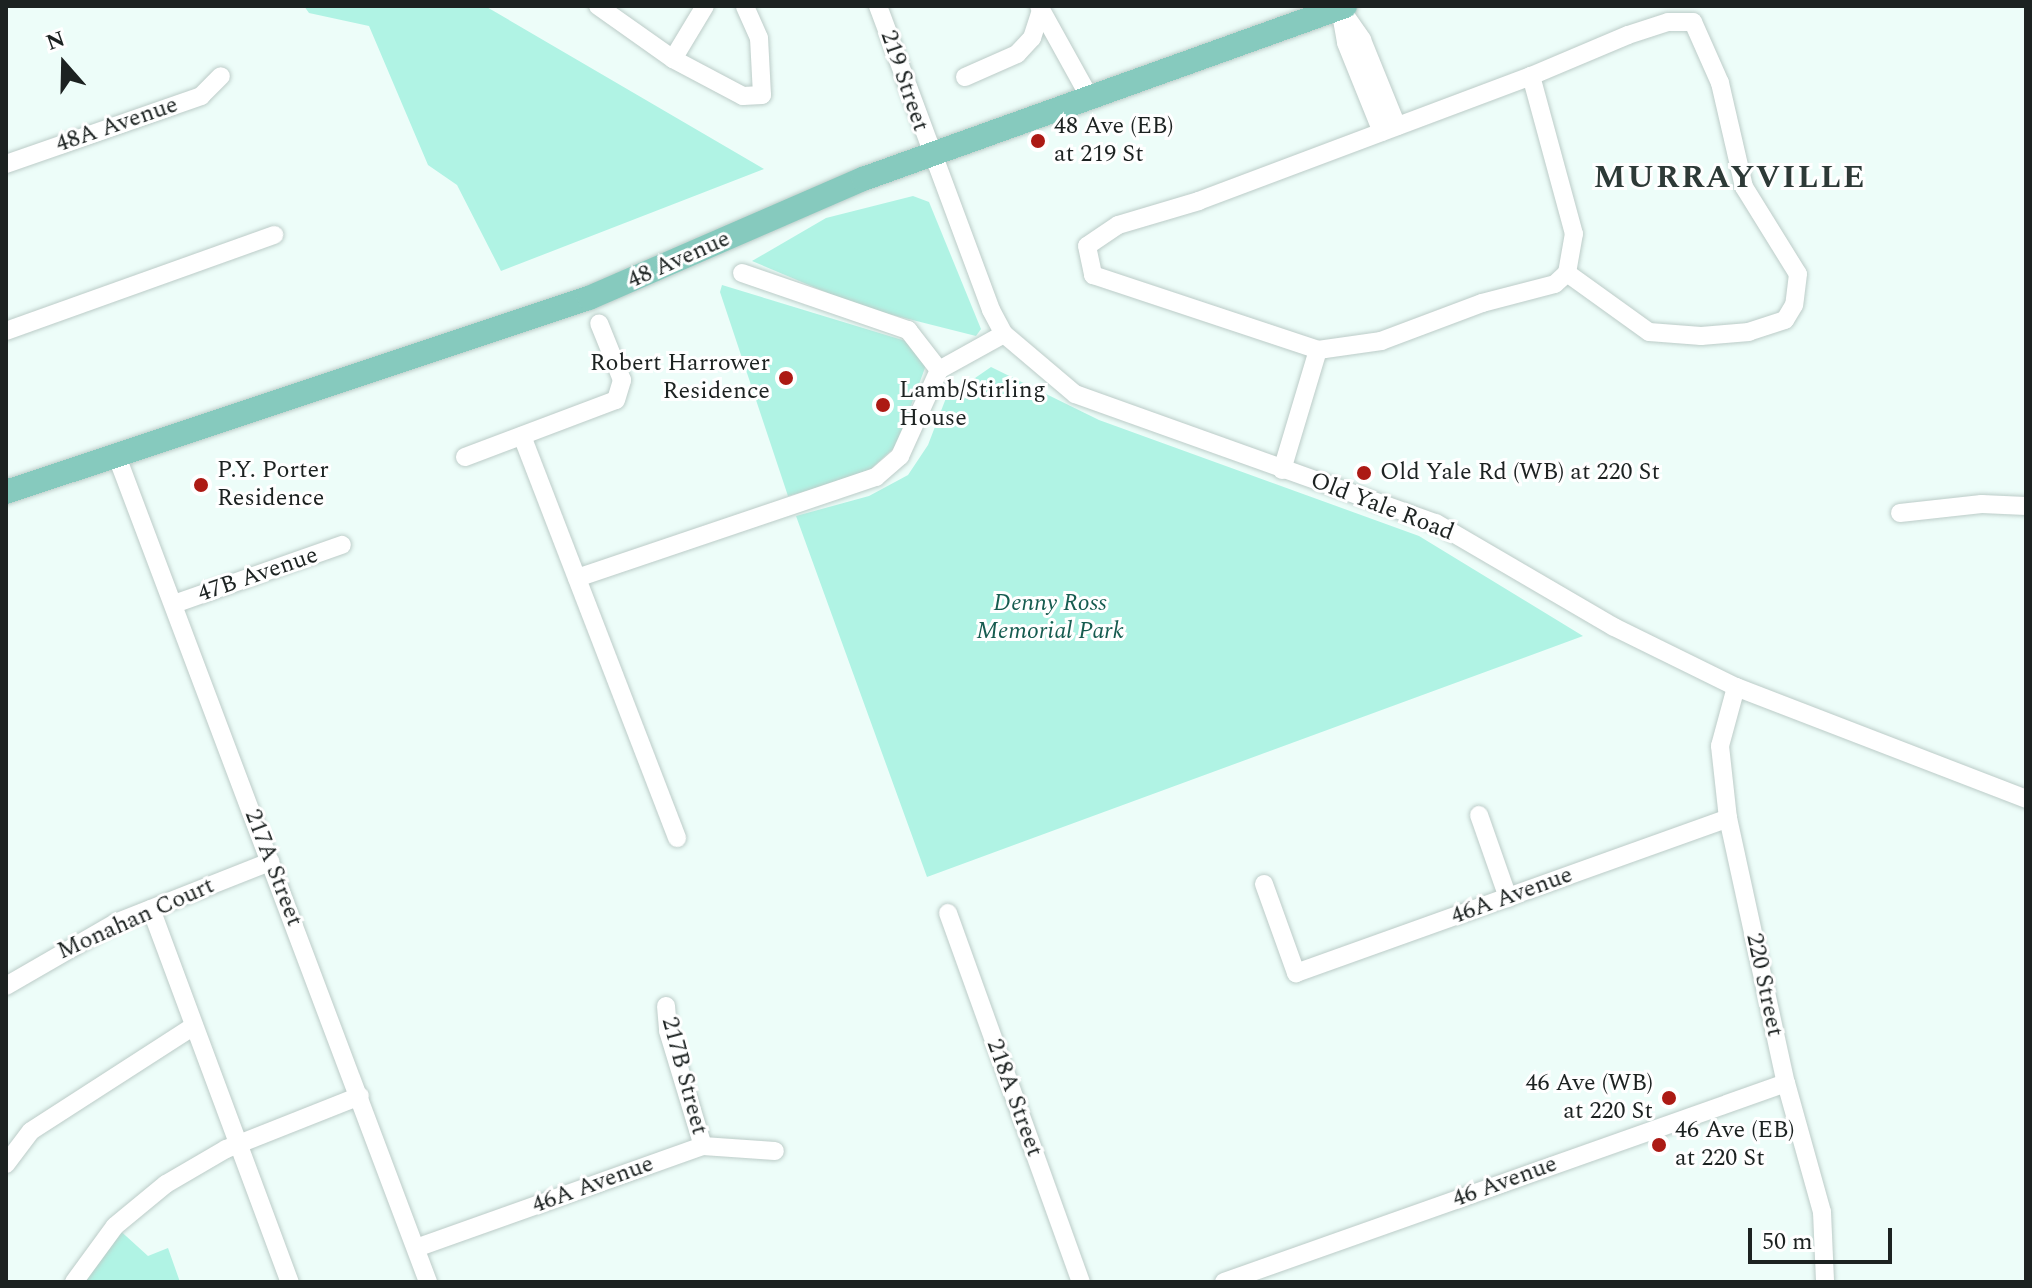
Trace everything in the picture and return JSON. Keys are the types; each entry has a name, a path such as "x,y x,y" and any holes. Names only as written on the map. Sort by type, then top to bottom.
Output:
{"main road":[{"name":"48 Avenue","path":"6,492 589,298 863,179 1342,7"}],"street":[{"path":"598,6 673,59 743,96 762,95 759,38 745,6"},
{"path":"673,59 705,6"},
{"name":"219 Street","path":"878,6 931,155"},
{"path":"1342,7 1346,43 1390,129"},
{"path":"1039,10 1090,98"},
{"path":"965,77 1017,54 1032,38 1039,10"},
{"path":"1531,76 1574,234 1567,273 1555,284 1482,303 1381,341 1318,350 1093,275 1087,246 1118,225 1199,201 1531,76 1628,35 1668,22 1693,22 1720,83 1727,131 1744,187 1798,274 1794,305 1785,320 1749,332 1701,336 1649,332 1567,273"},
{"name":"48A Avenue","path":"6,164 201,96 221,76"},
{"name":"Old Yale Road","path":"931,155 974,273 1004,334 1075,394 1436,523 1614,627 1736,687 2026,799"},
{"path":"6,331 274,235"},
{"path":"742,273 908,330 939,370"},
{"path":"465,457 616,400 622,380 599,323"},
{"path":"577,578 876,477 900,456 939,370 1004,334"},
{"path":"1282,470 1318,350"},
{"path":"522,436 677,838"},
{"name":"217A Street","path":"116,454 428,1282"},
{"path":"1900,513 1982,504 2026,506"},
{"name":"47B Avenue","path":"174,604 342,545"},
{"name":"220 Street","path":"1736,687 1720,746 1728,818 1786,1083 1822,1212 1825,1282"},
{"path":"1479,815 1508,898"},
{"name":"46A Avenue","path":"1264,884 1296,973 1728,818"},
{"name":"Monahan Court","path":"6,986 40,963 151,909 270,862"},
{"path":"151,909 242,1143 290,1282"},
{"name":"218A Street","path":"948,913 1081,1282"},
{"name":"217B Street","path":"666,1006 668,1031 703,1146"},
{"path":"6,1164 31,1131 194,1026"},
{"name":"46 Avenue","path":"1224,1282 1786,1083"},
{"path":"74,1282 115,1226 166,1184 242,1143 360,1096"},
{"name":"46A Avenue","path":"416,1248 703,1146 775,1151"}],"green space":[{"path":"304,6 485,6 764,169 501,271 457,185 428,165 369,26 309,13"},
{"path":"913,196 929,202 981,329 976,336 861,307 752,261 826,218"},
{"path":"722,285 932,349 896,446 864,475 788,496 720,292"},
{"name":"Denny Ross Memorial Park","path":"991,367 1099,420 1419,536 1583,636 927,877 796,516 869,496 908,475 928,445 946,398"},
{"path":"115,1226 148,1256 168,1248 180,1282 74,1282"}],"place":[{"name":"48 Ave (EB) at 219 St","path":"1038,141"},
{"name":"Robert Harrower Residence","path":"786,378"},
{"name":"Lamb/Stirling House","path":"883,405"},
{"name":"Old Yale Rd (WB) at 220 St","path":"1364,473"},
{"name":"P.Y. Porter Residence","path":"201,485"},
{"name":"46 Ave (WB) at 220 St","path":"1669,1098"},
{"name":"46 Ave (EB) at 220 St","path":"1659,1145"}],"district":[{"name":"MURRAYVILLE","path":"1730,178"}]}
